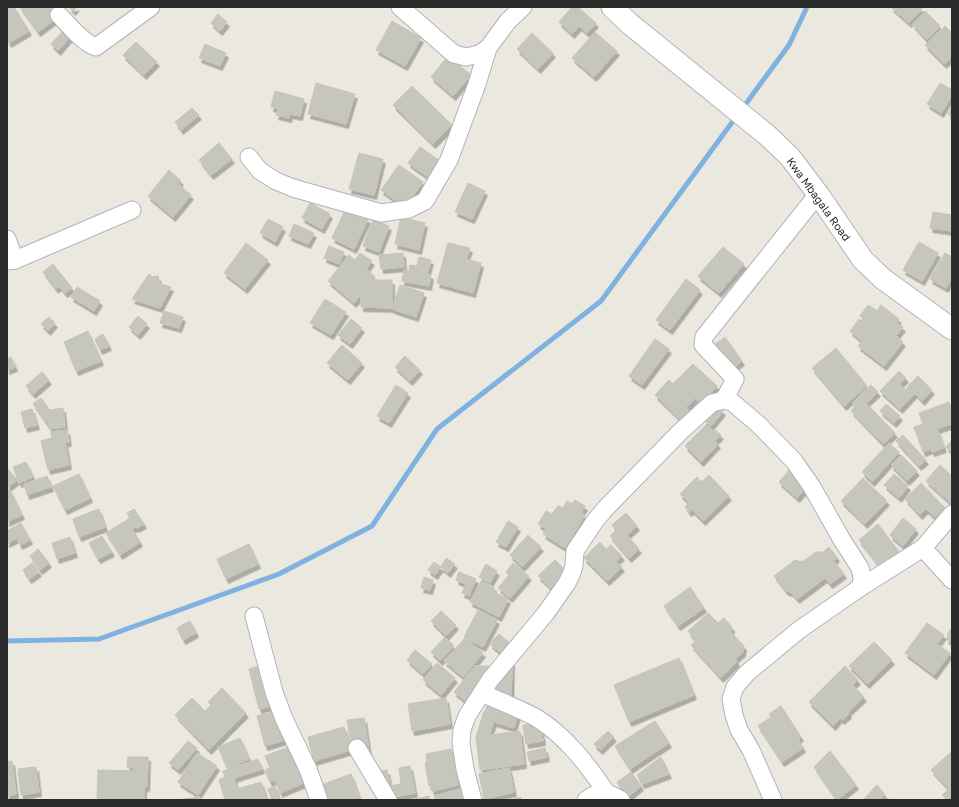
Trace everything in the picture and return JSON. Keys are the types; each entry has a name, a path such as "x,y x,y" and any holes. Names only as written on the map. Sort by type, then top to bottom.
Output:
{"street":[{"path":"60,15 84,40 96,47 150,7"},
{"path":"400,7 454,54 466,57 479,54 488,48"},
{"path":"250,156 260,171 276,181 293,188 381,212 409,209 425,201 449,160 477,84 488,48 508,21 523,7"},
{"name":"Kwa Mbagala Road","path":"612,7 630,24 767,135 790,157 818,194 863,260 883,280 952,329"},
{"path":"724,400 735,379 703,345 704,337 818,194"},
{"path":"7,239 11,260 132,210"},
{"path":"473,800 465,769 461,743 462,730 467,716 490,680 546,613 567,583 572,575 575,551 595,520 680,432 712,403 724,400 732,402 758,424 794,461 812,487 842,540 860,568 862,578 861,587"},
{"path":"773,800 751,750 739,730 731,699 735,687 747,674 799,630 861,587 922,548 952,514"},
{"path":"922,548 952,580"},
{"path":"254,616 274,692 284,719 308,769 319,800"},
{"path":"482,693 535,718 567,742 606,792 621,800"},
{"path":"357,748 388,800"},
{"path":"586,800 594,794 606,792"}],"building":[{"path":"7,7 14,7 29,31 9,43 7,39"},
{"path":"20,7 50,7 57,18 38,32"},
{"path":"69,7 77,7 73,11"},
{"path":"572,7 578,7 596,23 587,33 579,26 572,34 559,22"},
{"path":"891,7 920,7 922,9 909,23"},
{"path":"925,11 940,26 927,40 912,24"},
{"path":"218,14 227,22 220,31 211,23"},
{"path":"392,21 421,38 405,66 376,50"},
{"path":"945,26 952,33 952,57 944,64 925,45"},
{"path":"64,30 71,36 58,51 51,44"},
{"path":"595,32 617,51 594,77 572,58"},
{"path":"532,33 553,53 538,69 517,49"},
{"path":"136,42 157,62 144,75 123,55"},
{"path":"205,44 226,53 220,66 199,58"},
{"path":"448,56 471,75 453,96 431,77"},
{"path":"316,83 355,94 346,124 308,114"},
{"path":"940,83 952,90 952,95 941,113 927,104"},
{"path":"412,86 452,125 433,144 393,105"},
{"path":"275,91 304,99 300,116 290,114 289,118 276,115 278,109 271,107"},
{"path":"192,108 199,115 181,130 175,122"},
{"path":"952,108 952,117 948,114"},
{"path":"219,143 232,159 211,175 199,160"},
{"path":"420,147 440,161 428,177 408,163"},
{"path":"359,153 383,159 374,195 349,189"},
{"path":"399,165 423,182 405,207 381,190"},
{"path":"169,170 181,181 178,184 191,195 173,217 148,196"},
{"path":"468,183 485,191 472,219 455,212"},
{"path":"310,203 330,214 322,229 302,218"},
{"path":"346,208 368,219 354,249 332,238"},
{"path":"933,212 952,215 952,231 930,228"},
{"path":"401,217 425,223 419,250 395,244"},
{"path":"268,219 283,227 275,242 260,233"},
{"path":"373,220 389,226 379,252 363,246"},
{"path":"294,224 314,233 308,244 289,236"},
{"path":"919,242 938,253 922,281 903,270"},
{"path":"246,243 268,260 245,289 224,273"},
{"path":"448,243 470,248 466,259 481,263 473,293 437,283"},
{"path":"329,246 344,252 339,264 324,258"},
{"path":"723,247 744,264 719,293 698,276"},
{"path":"360,253 372,261 366,269 375,277 372,280 392,280 392,308 361,307 361,294 354,303 328,281 349,255 355,260"},
{"path":"403,253 404,267 381,269 379,255"},
{"path":"945,253 952,257 952,278 946,288 930,279"},
{"path":"419,257 431,260 427,274 431,275 429,286 402,281 404,270 409,271 410,265 417,266"},
{"path":"53,264 72,288 65,293 59,286 56,289 43,272"},
{"path":"149,274 152,277 158,276 159,283 171,287 160,308 132,299"},
{"path":"686,279 700,290 670,330 656,320"},
{"path":"400,285 424,293 416,317 392,309"},
{"path":"77,287 100,301 94,311 71,297"},
{"path":"325,299 346,312 331,335 310,323"},
{"path":"868,305 877,311 881,305 899,319 896,322 903,327 896,336 903,342 884,366 858,346 862,341 850,331 859,319 861,321 863,318 860,316"},
{"path":"164,311 183,317 179,328 160,323"},
{"path":"138,316 147,324 138,335 129,327"},
{"path":"49,317 55,323 48,331 41,324"},
{"path":"351,319 362,328 350,344 338,335"},
{"path":"88,331 101,361 76,371 64,342"},
{"path":"103,334 109,346 100,350 95,339"},
{"path":"725,337 742,361 732,369 714,345"},
{"path":"655,339 669,349 642,385 629,376"},
{"path":"342,345 362,363 348,380 327,363"},
{"path":"836,348 867,386 844,406 812,368"},
{"path":"405,356 420,370 410,381 395,367"},
{"path":"11,357 15,367 7,370 7,359"},
{"path":"693,364 717,386 701,403 695,398 686,408 691,412 682,421 655,395 669,380 673,384"},
{"path":"899,371 906,378 900,384 906,390 918,376 932,390 922,401 915,393 900,409 880,391"},
{"path":"42,372 49,380 33,394 26,386"},
{"path":"396,385 408,393 389,423 377,416"},
{"path":"871,385 878,392 866,403 895,433 883,444 851,411 855,406 852,403"},
{"path":"41,398 50,410 63,408 65,427 49,429 48,420 46,422 33,404"},
{"path":"949,402 952,410 952,424 937,429 944,448 932,452 931,449 923,452 914,427 923,424 919,413"},
{"path":"886,404 900,416 894,423 880,411"},
{"path":"716,405 723,411 711,426 704,420"},
{"path":"32,409 37,425 25,428 21,412"},
{"path":"706,425 712,431 714,429 721,435 715,441 718,444 701,462 685,446"},
{"path":"67,430 69,442 65,442 69,465 48,470 41,441 52,438 51,432"},
{"path":"903,435 926,460 919,466 896,441"},
{"path":"952,440 952,452 946,447"},
{"path":"889,443 899,452 872,482 862,472"},
{"path":"901,455 917,471 907,481 891,465"},
{"path":"26,462 33,477 19,483 13,467"},
{"path":"940,465 952,476 952,504 926,481"},
{"path":"7,468 17,480 8,487 7,486"},
{"path":"790,469 808,486 797,498 779,482"},
{"path":"79,474 90,498 65,510 53,486"},
{"path":"894,474 908,486 899,498 884,485"},
{"path":"709,475 729,496 703,521 692,510 689,512 685,507 689,503 680,494 697,477 701,482"},
{"path":"47,476 51,487 27,495 24,484"},
{"path":"863,478 887,501 865,524 841,501"},
{"path":"921,483 945,508 935,518 926,509 920,515 905,499"},
{"path":"10,490 22,515 7,522 7,491"},
{"path":"575,500 585,506 581,513 585,515 565,548 543,534 546,529 538,524 546,511 552,514 558,506 563,508 567,501 572,504"},
{"path":"99,509 105,527 79,537 73,519"},
{"path":"134,509 144,524 132,529 140,542 120,555 106,533 130,518 127,513"},
{"path":"626,513 637,526 627,535 639,549 629,558 610,536 616,530 612,525"},
{"path":"903,518 916,529 903,546 890,535"},
{"path":"508,521 518,527 506,547 496,542"},
{"path":"21,523 30,540 20,545 17,538 7,543 7,531"},
{"path":"878,524 900,553 881,568 859,540"},
{"path":"528,535 541,547 522,567 510,555"},
{"path":"102,536 112,552 98,559 89,543"},
{"path":"70,537 75,553 57,559 52,543"},
{"path":"600,542 606,549 611,545 622,556 616,561 622,567 607,581 584,558"},
{"path":"249,544 258,564 226,579 217,559"},
{"path":"829,547 837,557 834,561 844,574 830,584 825,578 797,599 791,592 786,591 774,576 795,560 802,562 816,552 823,552"},
{"path":"38,549 49,563 40,570 30,556"},
{"path":"446,558 455,564 448,573 441,567"},
{"path":"555,560 567,572 551,588 538,576"},
{"path":"434,562 441,567 435,575 428,570"},
{"path":"32,563 39,572 29,579 23,570"},
{"path":"513,563 529,576 510,598 498,588 509,575 506,572"},
{"path":"486,564 497,571 490,583 479,577"},
{"path":"459,572 476,579 469,596 462,593 466,584 456,580"},
{"path":"424,577 433,580 430,590 421,588"},
{"path":"481,581 494,587 494,592 508,599 499,617 470,602"},
{"path":"690,587 704,608 678,626 664,606"},
{"path":"478,610 497,620 483,647 464,637"},
{"path":"441,611 456,625 446,636 431,621"},
{"path":"708,613 718,623 724,618 732,627 731,632 744,646 743,652 735,659 737,662 721,678 691,645 696,640 688,631"},
{"path":"190,621 196,633 183,640 177,628"},
{"path":"927,623 944,635 937,644 950,653 934,675 905,653"},
{"path":"952,628 952,643 946,639 949,635 947,634"},
{"path":"499,634 512,645 503,655 490,644"},
{"path":"445,637 454,646 440,661 431,652"},
{"path":"465,638 483,653 463,677 444,661"},
{"path":"874,642 892,660 867,684 849,666"},
{"path":"415,650 432,664 423,674 407,660"},
{"path":"679,658 694,695 629,722 614,685"},
{"path":"495,661 512,662 511,703 493,702"},
{"path":"269,663 279,704 259,709 249,669"},
{"path":"437,663 455,678 441,695 423,680"},
{"path":"475,666 491,666 472,706 454,692 473,668 475,670"},
{"path":"845,666 858,680 853,685 864,697 848,712 849,714 842,720 840,718 833,726 809,702"},
{"path":"222,688 246,713 209,750 175,715 192,698 205,711 211,705 208,702"},
{"path":"446,698 450,724 412,731 408,704"},
{"path":"487,705 518,714 514,728 494,722 489,735 520,731 524,764 480,770 476,737"},
{"path":"781,706 801,737 798,739 803,748 782,762 758,726 771,717 769,714"},
{"path":"277,711 285,740 265,746 257,716"},
{"path":"364,718 369,752 353,754 347,720"},
{"path":"655,721 669,743 630,769 615,746"},
{"path":"540,723 543,741 526,744 523,725"},
{"path":"344,727 351,750 314,761 308,737"},
{"path":"608,731 614,737 600,750 594,744"},
{"path":"240,738 249,759 227,768 218,747"},
{"path":"188,741 197,748 178,770 169,763"},
{"path":"291,746 306,782 280,793 275,780 270,782 265,770 270,768 265,756"},
{"path":"545,748 547,757 529,761 527,752"},
{"path":"451,749 453,756 461,755 466,778 457,780 458,785 432,791 431,786 429,786 425,763 427,763 426,754"},
{"path":"830,751 856,785 837,800 814,767"},
{"path":"952,751 952,800 947,800 942,795 949,789 931,770"},
{"path":"197,753 217,766 198,795 178,782"},
{"path":"128,757 148,757 147,787 144,787 144,800 97,798 98,770 135,771 135,768 127,767"},
{"path":"661,757 669,774 642,784 637,775"},
{"path":"258,759 262,769 234,778 237,789 261,782 267,800 225,800 219,780 225,777 223,771"},
{"path":"12,761 16,794 7,796 7,762"},
{"path":"410,766 415,793 382,799 377,772 387,770 390,786 401,784 399,768"},
{"path":"36,767 39,792 21,795 18,769"},
{"path":"509,768 514,792 484,799 479,774"},
{"path":"631,772 641,786 628,797 617,782"},
{"path":"351,774 360,800 327,800 321,785"},
{"path":"877,785 885,795 880,800 863,800"},
{"path":"275,786 279,800 272,800 268,789"},
{"path":"460,789 463,800 436,800 434,796"},
{"path":"429,796 430,800 412,800"},
{"path":"200,797 200,800 176,800"},
{"path":"521,797 521,800 510,800"}],"waterway":[{"path":"742,109 789,45 807,7"},
{"path":"7,641 99,639 279,574 372,526 437,429 601,301 736,117"}]}
